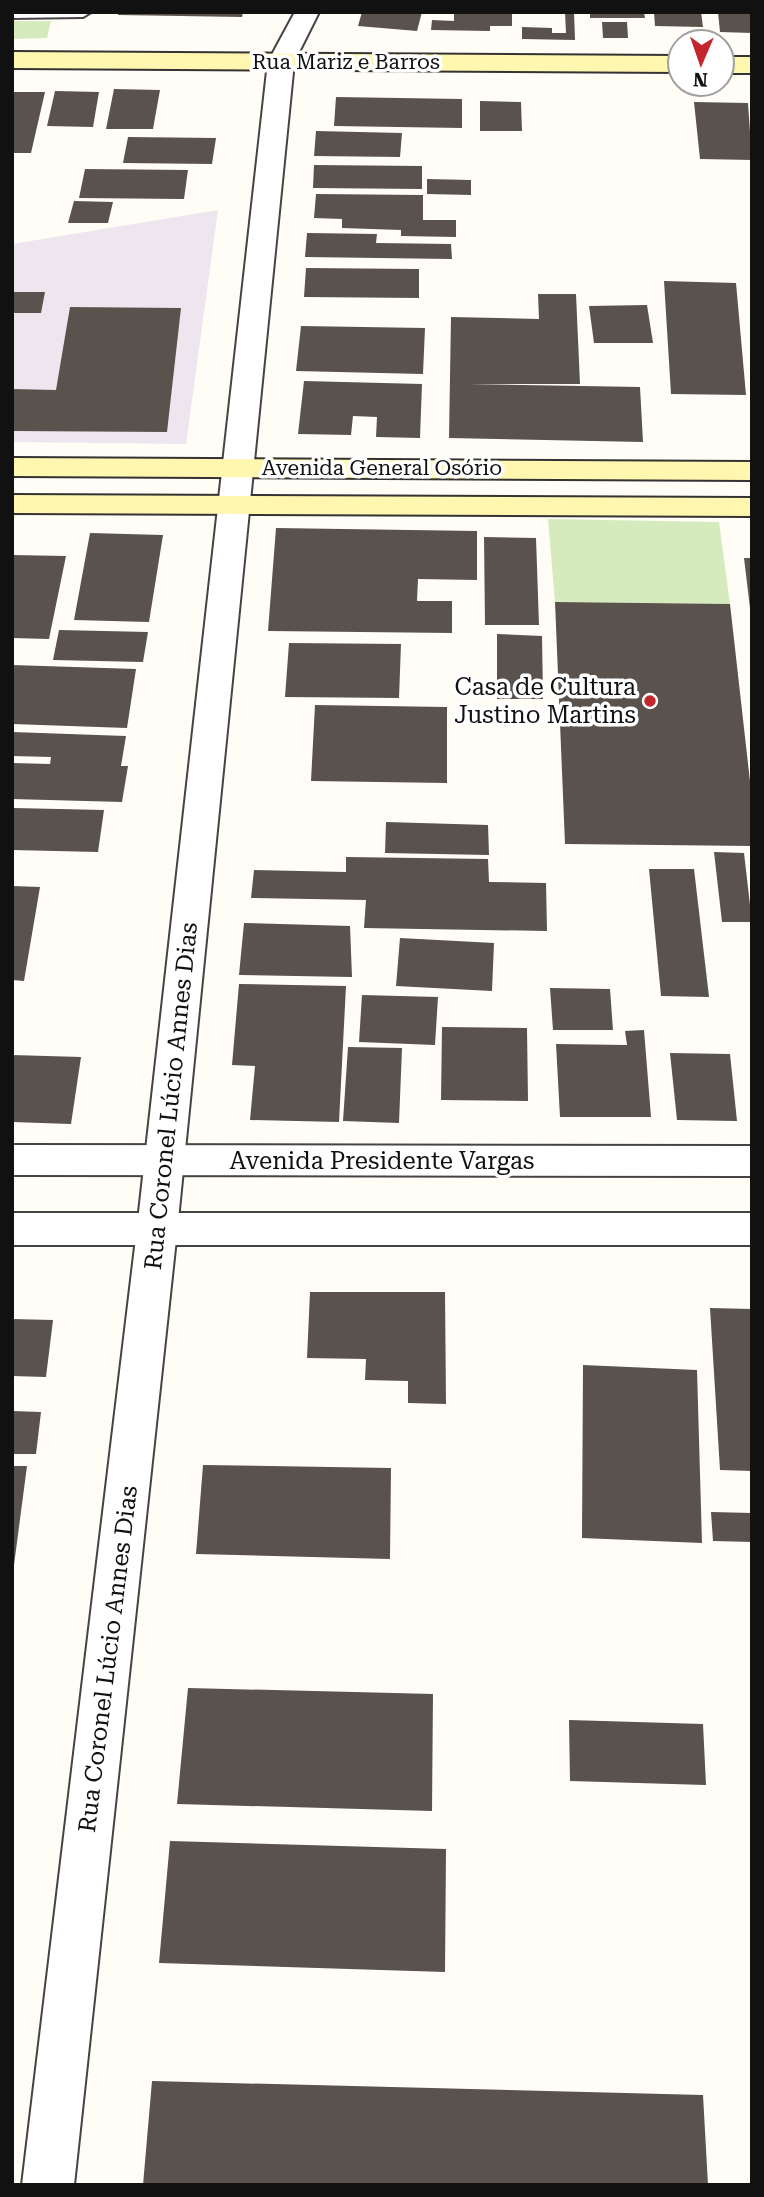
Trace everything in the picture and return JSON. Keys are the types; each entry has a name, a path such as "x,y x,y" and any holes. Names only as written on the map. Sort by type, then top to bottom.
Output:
{"main road":[{"name":"Rua Mariz e Barros","path":"12,60 666,64"},
{"name":"Avenida General Osório","path":"12,467 238,485 746,507"},
{"name":"Avenida General Osório","path":"12,504 238,485 745,471"},
{"path":"745,471 746,507"}],"street":[{"name":"Rua Coronel Lúcio Annes Dias","path":"48,2185 157,1230 281,62 307,12"},
{"name":"Avenida Presidente Vargas","path":"12,1160 752,1161"},
{"path":"12,1229 752,1229"}],"lane":[{"path":"12,13 83,12"}],"shaded area":[{"path":"218,210 186,444 12,442 12,244"}],"green space":[{"path":"12,21 51,21 47,38 12,39"},
{"path":"548,519 719,522 730,604 555,602"}],"building":[{"path":"118,12 243,12 242,17 118,15"},
{"path":"362,12 422,12 417,31 358,26"},
{"path":"454,12 512,12 512,26 490,26 490,31 431,30 432,20 454,21"},
{"path":"565,12 574,12 575,40 522,39 522,27 552,28 552,33 566,33"},
{"path":"590,12 644,12 645,18 590,18"},
{"path":"654,12 701,12 703,27 655,26"},
{"path":"718,12 752,12 752,33 736,32 736,28 720,28"},
{"path":"602,22 627,22 628,38 603,38"},
{"path":"114,89 160,90 153,129 106,129"},
{"path":"55,91 99,92 93,127 47,126"},
{"path":"12,92 45,92 31,153 12,153"},
{"path":"336,97 462,99 462,128 334,126"},
{"path":"480,101 521,102 522,131 480,131"},
{"path":"694,102 748,103 752,160 700,159"},
{"path":"316,131 402,133 400,157 314,156"},
{"path":"128,137 216,138 212,164 123,163"},
{"path":"314,165 422,166 422,189 313,188"},
{"path":"85,169 188,170 184,199 79,198"},
{"path":"427,179 471,180 471,195 427,194"},
{"path":"316,194 423,195 423,220 456,220 456,237 401,236 401,230 342,228 342,219 314,218"},
{"path":"74,201 113,202 108,223 68,223"},
{"path":"307,233 377,234 376,243 451,244 452,259 305,257"},
{"path":"306,268 419,269 419,298 304,297"},
{"path":"664,281 736,283 746,395 671,394"},
{"path":"12,292 45,292 41,313 12,313"},
{"path":"538,294 576,294 580,384 468,384 640,387 643,442 449,438 451,317 539,319"},
{"path":"647,305 653,343 594,343 589,306"},
{"path":"70,307 181,308 167,432 12,431 12,389 56,390"},
{"path":"301,326 425,328 423,374 296,371"},
{"path":"304,381 422,384 420,438 376,437 377,417 353,416 351,435 298,434"},
{"path":"276,528 477,531 477,580 418,579 417,601 452,601 452,633 268,631"},
{"path":"90,533 163,535 149,622 74,620"},
{"path":"484,537 536,538 539,625 485,625"},
{"path":"12,555 66,556 49,639 12,638"},
{"path":"744,558 752,558 752,608 750,608"},
{"name":"Casa de Cultura Justino Martins","path":"555,602 730,604 752,799 752,846 565,844"},
{"path":"59,630 148,632 143,662 53,660"},
{"path":"497,634 542,636 543,699 497,699"},
{"path":"289,643 401,644 399,698 285,697"},
{"path":"12,665 136,669 127,728 12,724"},
{"path":"315,705 447,707 447,783 311,781"},
{"path":"12,732 126,736 121,766 128,766 122,802 12,799 12,763 50,764 51,757 12,756"},
{"path":"14,808 104,810 98,852 12,850"},
{"path":"386,822 488,825 489,855 385,853"},
{"path":"714,852 744,853 752,922 722,922"},
{"path":"346,857 488,859 489,882 546,883 547,931 364,928 366,900 251,898 254,870 346,872"},
{"path":"649,869 694,869 709,997 661,996"},
{"path":"12,886 40,887 24,981 12,980"},
{"path":"244,923 350,926 352,977 239,975"},
{"path":"400,938 494,943 492,991 396,986"},
{"path":"239,984 346,986 339,1122 250,1120 255,1066 232,1065"},
{"path":"550,988 610,989 613,1030 553,1030"},
{"path":"362,995 438,997 435,1045 359,1042"},
{"path":"442,1027 527,1028 528,1101 441,1100"},
{"path":"644,1030 651,1117 560,1117 556,1044 627,1045 625,1031"},
{"path":"348,1047 402,1048 399,1123 343,1121"},
{"path":"670,1053 730,1054 737,1121 677,1120"},
{"path":"12,1055 81,1057 71,1124 12,1122"},
{"path":"310,1292 445,1292 446,1404 408,1403 408,1381 365,1380 366,1359 307,1358"},
{"path":"710,1308 752,1309 752,1471 720,1470"},
{"path":"12,1319 53,1320 46,1377 12,1376"},
{"path":"583,1365 697,1370 702,1543 582,1538"},
{"path":"12,1411 41,1412 36,1454 12,1454"},
{"path":"203,1465 391,1468 390,1559 196,1554"},
{"path":"12,1466 27,1466 14,1565 12,1565"},
{"path":"711,1512 752,1513 752,1542 713,1541"},
{"path":"188,1688 433,1694 432,1811 177,1804"},
{"path":"569,1720 703,1724 706,1785 570,1781"},
{"path":"170,1841 446,1849 445,1972 159,1963"},
{"path":"152,2081 703,2095 708,2185 143,2185"}],"place":[{"name":"Casa de Cultura Justino Martins","path":"650,701"}]}
